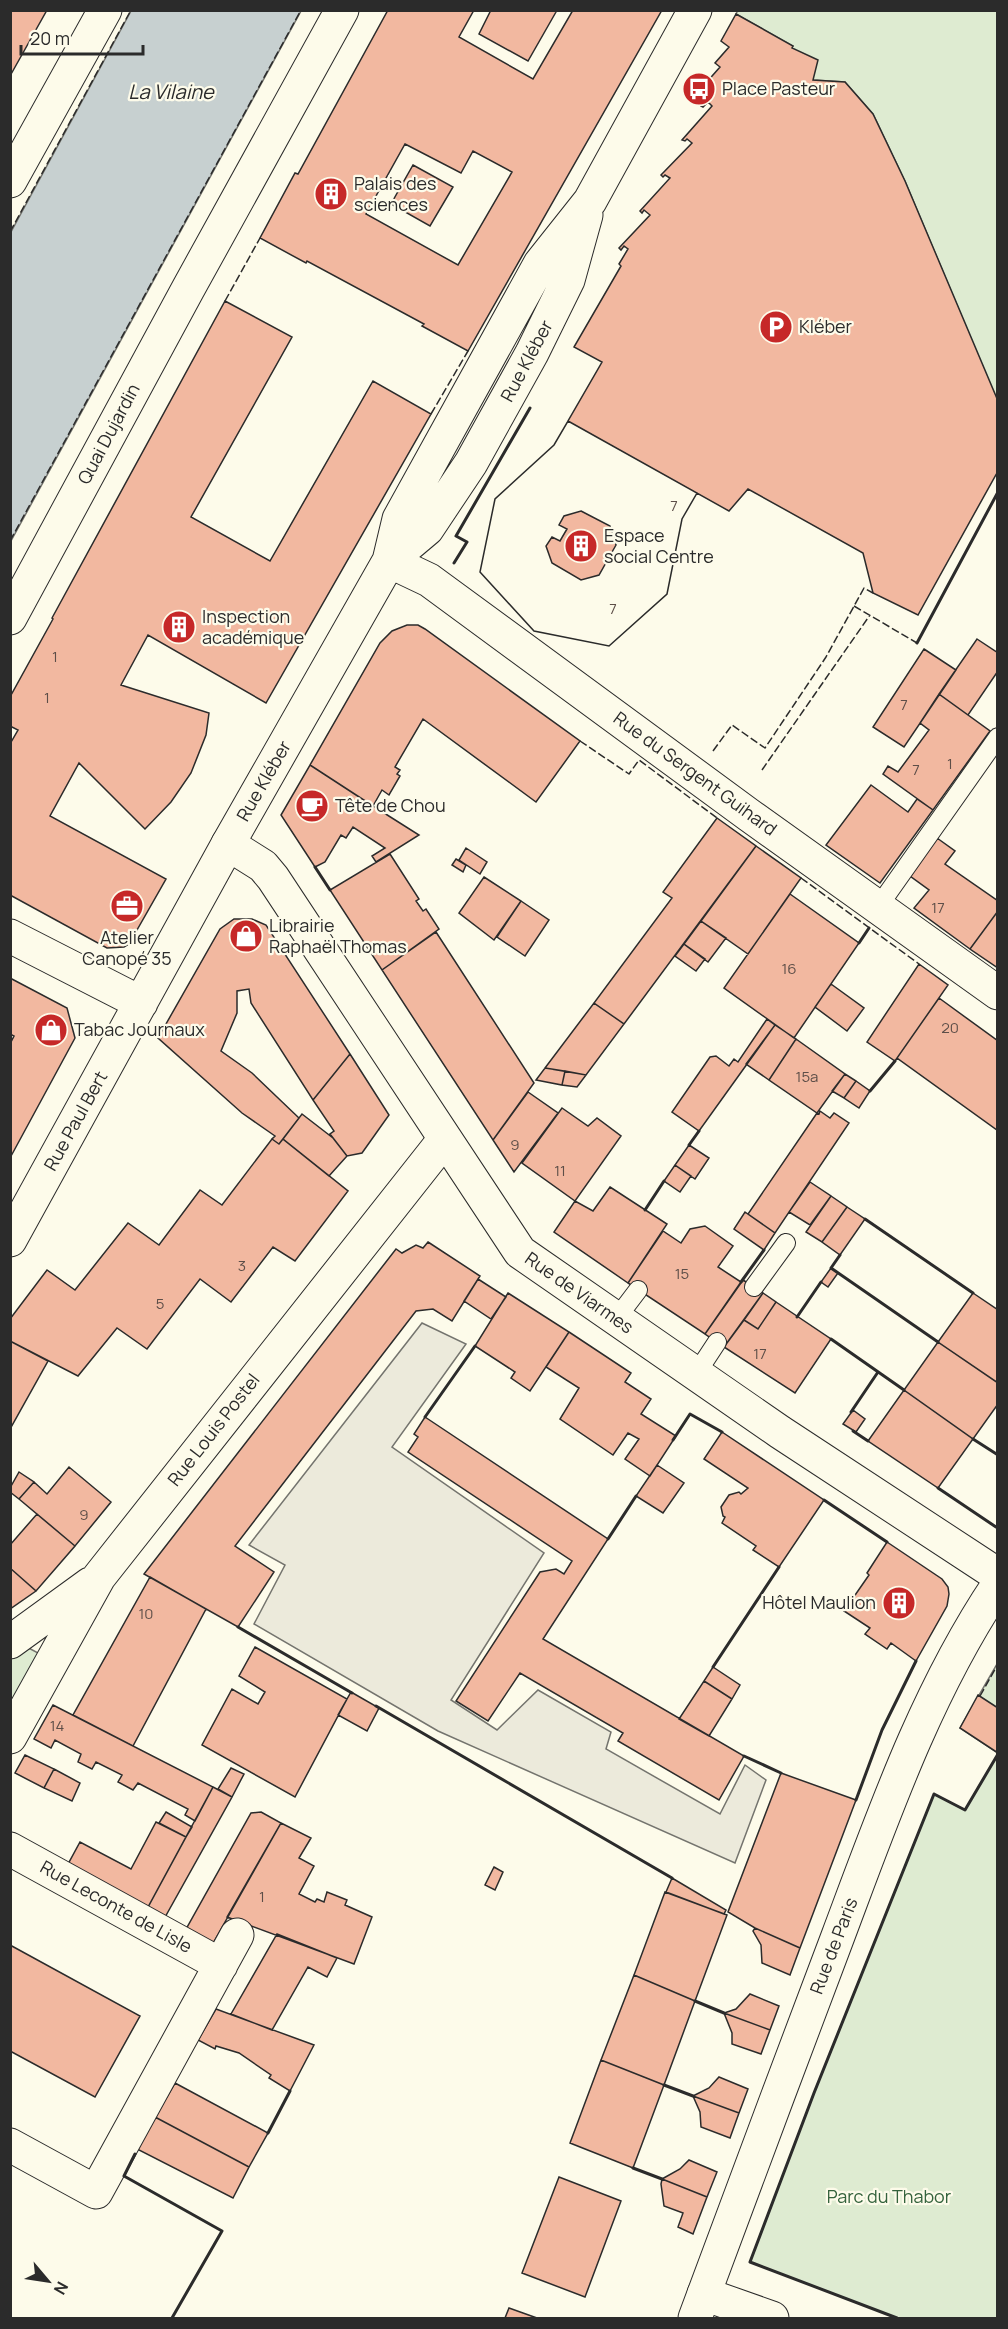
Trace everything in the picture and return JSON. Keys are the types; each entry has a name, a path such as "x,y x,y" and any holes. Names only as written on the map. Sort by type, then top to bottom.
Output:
{"street":[{"path":"16,160 105,10"},
{"name":"Quai Dujardin","path":"10,618 342,10"},
{"name":"Rue Kléber","path":"141,1003 228,844 389,561 427,529 471,463 532,353 568,280 590,201 696,10"},
{"name":"Rue du Sergent Guihard","path":"389,561 429,580 998,993"},
{"name":"Rue de Viarmes","path":"228,844 263,866 273,878 520,1252 780,1432 998,1575"},
{"path":"10,936 141,1003"},
{"name":"Rue Paul Bert","path":"10,1240 141,1003"},
{"name":"Rue Louis Postel","path":"10,1737 99,1577 444,1140"},
{"path":"10,1642 99,1577"},
{"name":"Rue de Paris","path":"699,2306 907,1757 950,1667 998,1585"},
{"name":"Rue Leconte de Lisle","path":"10,1849 221,1965"},
{"path":"10,2145 96,2192 237,1935"},
{"path":"699,2306 772,2319"}],"lane":[{"path":"878,907 998,737"},
{"path":"754,1287 786,1243"},
{"path":"616,1320 638,1290"},
{"path":"696,1374 717,1341"}],"green space":[{"path":"738,10 997,11 997,401 905,181 873,114 845,82 813,80 792,48 793,46 736,14"},
{"path":"23,1645 40,1654 11,1708 11,1654"},
{"path":"997,1664 998,1753 960,1728"},
{"name":"Parc du Thabor","path":"998,1754 997,2318 897,2318 750,2262 814,2093 934,1794 965,1810"}],"shaded area":[{"path":"422,1323 466,1344 392,1447 544,1553 451,1700 497,1730 538,1690 611,1732 606,1749 720,1814 745,1765 766,1780 735,1863 438,1731 254,1624 285,1565 249,1545"}],"water":[{"name":"La Vilaine","path":"131,11 301,11 11,541 11,232"}],"building":[{"path":"10,10 47,10 10,76"},
{"name":"Palais des sciences","path":"388,10 474,10 459,37 533,79 573,10 662,10 468,351 422,326 424,324 260,238 295,173 298,174","holes":["405,144 461,173 473,151 512,172 458,265 366,214"]},
{"path":"491,10 554,10 556,12 528,61 479,34"},
{"name":"Kléber","path":"736,14 793,46 792,48 818,60 813,80 845,82 873,114 905,181 998,401 998,471 918,615 873,593 863,553 748,489 729,511 568,421 602,362 574,347 621,266 619,264 628,249 624,246 621,250 619,248 650,215 644,210 642,213 640,211 670,178 661,175 692,143 687,139 682,140 712,106 708,102 703,107 701,106 713,92 705,84 720,67 715,63 729,47 721,41"},
{"path":"413,165 453,187 430,226 391,204"},
{"name":"Inspection académique","path":"225,301 292,337 191,517 270,561 373,381 431,414 266,703 148,635 121,685 209,713 206,735 191,773 171,802 145,829 79,763 50,816 166,879 129,944 124,947 107,948 10,895 10,744 18,730 10,726 10,697"},
{"name":"Espace social Centre","path":"568,421 697,493 682,519 667,594 609,646 534,631 480,572 495,499 554,445","holes":["581,511 610,526 616,545 599,575 581,580 552,563 546,546 552,537 560,541 567,529 559,525 564,516"]},
{"name":"Espace social Centre","path":"568,421 697,493 682,519 667,594 609,646 534,631 480,572 495,499 554,445"},
{"path":"407,625 418,625 425,629 580,741 536,802 423,719 395,767 400,770 397,774 400,776 389,795 382,790 373,806 310,765 380,643 392,631"},
{"path":"977,639 998,653 998,671 968,715 939,694"},
{"path":"924,649 956,670 904,747 873,727"},
{"path":"939,694 990,731 933,810 883,774 888,766 898,772 929,730 920,723"},
{"path":"310,765 419,835 376,862 372,856 385,848 353,827 346,838 341,835 325,862 315,867 281,815"},
{"path":"871,785 908,812 917,799 933,810 880,883 826,845"},
{"path":"717,818 756,846 624,1024 594,1003 672,898 663,892"},
{"path":"937,838 955,851 945,864 998,901 998,911 970,949 914,908 929,890 910,876"},
{"path":"756,846 801,878 748,954 701,921"},
{"path":"466,848 487,862 480,874 459,860"},
{"path":"390,854 419,899 416,901 423,911 426,909 439,929 382,970 330,890"},
{"path":"456,859 466,865 463,872 452,865"},
{"path":"484,877 521,901 494,940 459,913"},
{"path":"790,894 859,943 794,1038 724,988"},
{"path":"521,901 549,920 525,956 497,937"},
{"path":"998,911 998,968 970,949"},
{"path":"234,919 252,919 266,925 350,1054 313,1100 251,1003 249,989 237,991 237,1013 221,1051 252,1073 299,1118 279,1144 272,1139 275,1136 242,1113 158,1038 220,929"},
{"path":"701,921 726,938 708,962 684,944"},
{"path":"436,932 534,1083 493,1140 382,970"},
{"path":"684,944 705,959 696,971 675,956"},
{"path":"919,964 948,985 895,1061 867,1042"},
{"path":"10,978 67,1008 75,1038 10,1158 10,1044 14,1036 10,1034"},
{"path":"831,984 864,1008 847,1031 815,1007"},
{"path":"939,998 998,1041 997,1130 897,1058"},
{"path":"594,1003 624,1024 586,1075 545,1068"},
{"path":"767,1019 775,1025 699,1131 672,1112 710,1057 716,1056 729,1066 734,1059 738,1062"},
{"path":"775,1025 796,1039 769,1080 746,1064"},
{"path":"796,1039 845,1074 817,1113 769,1080"},
{"path":"350,1054 389,1115 362,1153 347,1156 330,1134 334,1131 313,1100"},
{"path":"545,1068 565,1071 562,1085 536,1080"},
{"path":"565,1071 586,1075 577,1087 562,1085"},
{"path":"845,1074 856,1081 844,1098 832,1091"},
{"path":"856,1081 870,1091 859,1108 844,1098"},
{"path":"528,1092 558,1113 514,1172 493,1140"},
{"path":"562,1108 588,1126 597,1118 621,1136 575,1201 522,1163"},
{"path":"820,1111 830,1118 834,1113 849,1123 775,1233 748,1214"},
{"path":"302,1114 333,1138 347,1156 329,1176 283,1139"},
{"path":"272,1139 279,1144 283,1139 348,1191 295,1261 273,1247 231,1302 200,1279 147,1349 117,1328 78,1376 10,1341 10,1319 47,1270 75,1290 128,1223 159,1245 200,1190 222,1205"},
{"path":"689,1145 709,1158 695,1179 675,1165"},
{"path":"675,1165 691,1176 680,1192 664,1181"},
{"path":"810,1182 831,1196 810,1225 789,1212"},
{"path":"610,1187 667,1224 628,1283 554,1232 575,1201 593,1211"},
{"path":"831,1196 847,1207 822,1242 806,1232"},
{"path":"847,1207 865,1219 840,1255 822,1242"},
{"path":"745,1212 775,1233 764,1250 734,1229"},
{"path":"705,1226 733,1246 718,1267 741,1282 705,1334 628,1283 663,1231 681,1243 690,1229"},
{"path":"428,1242 480,1276 452,1321 433,1309 416,1311 235,1546 274,1572 238,1627 144,1574 396,1249 402,1253 416,1245 423,1248"},
{"path":"831,1268 838,1273 828,1287 821,1282"},
{"path":"478,1279 506,1297 491,1319 464,1301"},
{"path":"743,1280 763,1293 724,1347 705,1334"},
{"path":"508,1293 569,1332 530,1391 511,1378 515,1372 475,1346"},
{"path":"763,1293 776,1302 758,1329 744,1320"},
{"path":"973,1293 998,1310 998,1383 938,1342"},
{"path":"776,1302 831,1339 795,1393 724,1347 744,1320 758,1329"},
{"path":"569,1332 631,1373 625,1382 651,1399 641,1414 676,1436 650,1476 625,1459 639,1439 628,1433 613,1455 560,1419 579,1388 546,1367"},
{"path":"10,1341 48,1361 10,1429"},
{"path":"938,1342 998,1383 998,1404 973,1439 904,1390"},
{"path":"904,1390 973,1439 938,1488 868,1441"},
{"path":"853,1410 865,1419 856,1432 843,1424"},
{"path":"425,1417 608,1539 543,1639 744,1756 719,1800 618,1741 623,1733 520,1673 488,1721 456,1701 540,1572 556,1569 564,1574 572,1561 408,1452 418,1437 414,1434"},
{"path":"722,1432 824,1500 779,1567 753,1550 756,1546 722,1523 725,1517 721,1507 729,1495 739,1492 741,1494 748,1488 704,1459"},
{"path":"657,1465 684,1483 663,1513 636,1496"},
{"path":"69,1467 111,1502 75,1546 19,1499 34,1482 47,1494"},
{"path":"19,1472 34,1482 19,1499 10,1492 10,1488"},
{"path":"37,1514 75,1546 36,1591 10,1568 10,1545"},
{"name":"Hôtel Maulion","path":"887,1542 942,1579 948,1587 947,1606 916,1661 891,1643 887,1649 865,1634 870,1628 844,1611 869,1575 867,1573"},
{"path":"10,1568 36,1591 10,1609"},
{"path":"150,1577 206,1609 133,1746 73,1715"},
{"path":"255,1647 347,1699 295,1797 202,1745 232,1689 258,1704 265,1692 239,1676"},
{"path":"713,1667 740,1685 732,1699 704,1681"},
{"path":"704,1681 732,1699 709,1736 679,1719"},
{"path":"351,1692 379,1708 367,1731 338,1715"},
{"path":"978,1695 998,1708 998,1753 960,1728"},
{"path":"53,1705 213,1787 195,1821 185,1815 188,1809 138,1783 133,1790 118,1782 122,1775 96,1762 92,1769 78,1762 81,1754 55,1740 51,1748 34,1739"},
{"path":"25,1755 54,1769 44,1788 15,1773"},
{"path":"231,1768 244,1774 232,1797 218,1789"},
{"path":"54,1769 80,1783 72,1801 44,1788"},
{"path":"781,1773 856,1800 800,1948 755,1928 728,1912"},
{"path":"213,1787 232,1797 164,1919 147,1909"},
{"path":"166,1812 192,1827 186,1837 159,1823"},
{"path":"261,1812 281,1823 212,1945 185,1931 251,1813"},
{"path":"156,1822 186,1837 147,1909 67,1866 80,1842 131,1869"},
{"path":"281,1823 311,1838 299,1858 314,1866 299,1894 315,1902 317,1899 324,1902 327,1892 347,1900 345,1905 372,1917 354,1964 227,1917"},
{"path":"494,1867 503,1872 495,1890 485,1885"},
{"path":"672,1878 726,1910 724,1914 666,1892"},
{"path":"665,1892 727,1915 695,2001 634,1975"},
{"path":"755,1928 800,1948 790,1975 762,1963 761,1945 753,1931"},
{"path":"277,1934 337,1958 327,1977 308,1967 272,2030 231,2014"},
{"path":"10,1945 140,2016 95,2097 10,2051"},
{"path":"634,1975 695,2001 664,2085 601,2060"},
{"path":"750,1994 779,2006 770,2030 724,2013 736,2009"},
{"path":"216,2009 314,2045 290,2091 269,2078 271,2075 239,2053 216,2046 215,2049 198,2040"},
{"path":"724,2013 770,2030 761,2054 732,2044 732,2033"},
{"path":"601,2060 664,2085 633,2168 570,2143"},
{"path":"719,2077 748,2089 739,2113 693,2096 709,2088"},
{"path":"175,2083 268,2133 249,2167 155,2117"},
{"path":"693,2096 739,2113 730,2138 701,2127 700,2112"},
{"path":"155,2117 249,2167 233,2198 137,2149"},
{"path":"689,2160 717,2172 707,2197 662,2179 680,2169"},
{"path":"559,2177 621,2201 585,2297 522,2273"},
{"path":"662,2179 707,2197 693,2234 678,2227 683,2213 664,2206"},
{"path":"509,2308 537,2318 505,2318"}],"fence":[{"path":"10,232 131,10"},
{"path":"10,541 301,10"},
{"path":"225,301 260,238"},
{"path":"431,414 468,351"},
{"path":"713,751 732,725 765,748 826,657 864,588 873,593"},
{"path":"854,606 917,643"},
{"path":"762,770 870,615"},
{"path":"580,741 629,774 639,760 717,818"},
{"path":"801,878 919,964"},
{"path":"980,1696 998,1664"}],"wall":[{"path":"454,563 467,542 456,536 530,408"},
{"path":"917,643 998,492"},
{"path":"315,867 330,890"},
{"path":"859,943 869,928"},
{"path":"870,1091 895,1061"},
{"path":"689,1145 699,1131"},
{"path":"645,1210 664,1181"},
{"path":"865,1219 973,1293"},
{"path":"741,1282 764,1250"},
{"path":"840,1255 831,1268 938,1342"},
{"path":"797,1317 821,1282"},
{"path":"831,1339 904,1390"},
{"path":"425,1417 475,1346"},
{"path":"851,1412 878,1372"},
{"path":"673,1440 690,1414 722,1432"},
{"path":"853,1431 868,1441"},
{"path":"973,1439 998,1455"},
{"path":"938,1488 996,1527 998,1525"},
{"path":"608,1539 636,1496"},
{"path":"824,1500 887,1542"},
{"path":"713,1667 779,1567"},
{"path":"238,1627 352,1693"},
{"path":"856,1800 882,1730 916,1661"},
{"path":"376,1706 672,1878"},
{"path":"897,2318 750,2262 814,2093 934,1794 965,1810 998,1754"},
{"path":"744,1756 781,1773"},
{"path":"695,2001 724,2013"},
{"path":"664,2085 693,2096"},
{"path":"268,2133 290,2091"},
{"path":"135,2154 124,2176 222,2231 172,2318"},
{"path":"633,2168 662,2179"}],"place":[{"name":"Place Pasteur","path":"699,89"},
{"name":"Palais des sciences","path":"331,194"},
{"name":"Kléber","path":"776,327"},
{"name":"Espace social Centre","path":"581,546"},
{"name":"Inspection académique","path":"179,627"},
{"name":"Tête de Chou","path":"312,806"},
{"name":"Atelier Canopé 35","path":"127,906"},
{"name":"Librairie Raphaël Thomas","path":"246,936"},
{"name":"Tabac Journaux","path":"51,1030"},
{"name":"Hôtel Maulion","path":"899,1603"}]}
